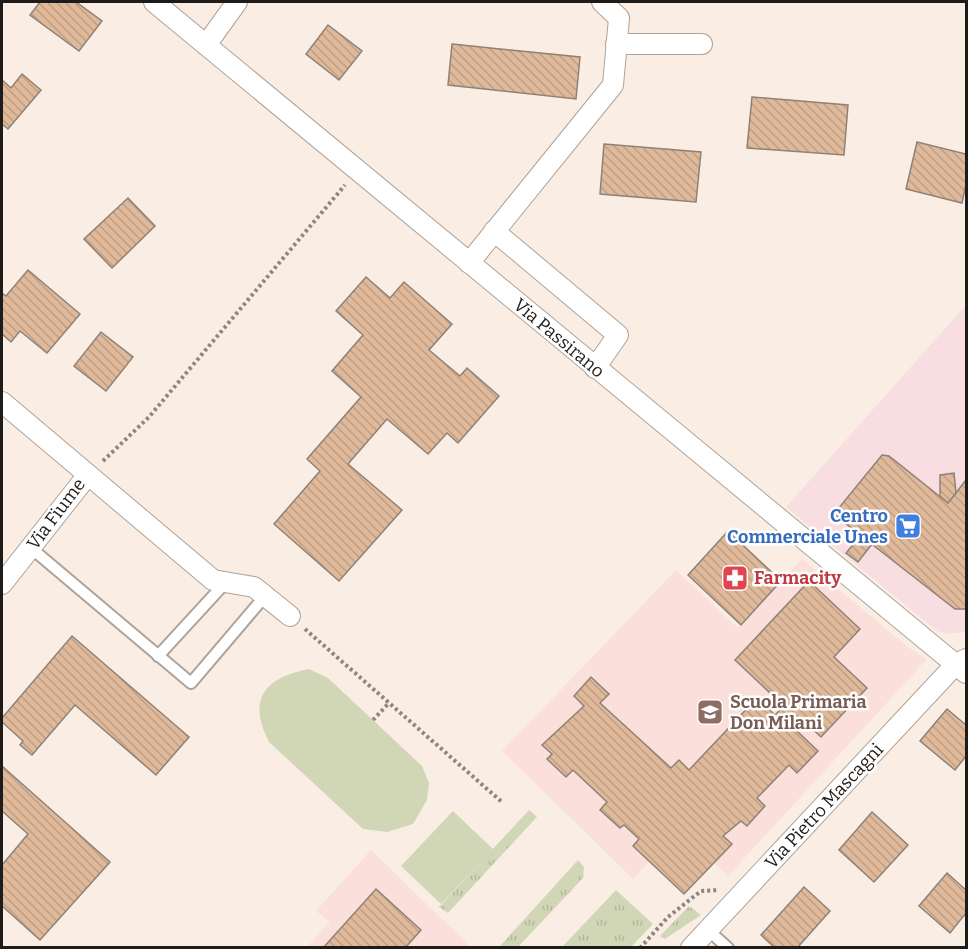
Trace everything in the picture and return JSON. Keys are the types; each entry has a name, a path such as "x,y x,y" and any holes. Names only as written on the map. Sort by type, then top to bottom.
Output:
{"street":[{"name":"Via Passirano","path":"154,2 595,368 963,665"},
{"path":"206,45 237,2"},
{"path":"469,263 613,85 619,18 602,2"},
{"path":"616,44 702,44"},
{"path":"494,231 618,335 595,368"},
{"name":"Via Fiume","path":"2,402 87,476 2,584"},
{"path":"87,476 213,580 254,587 290,616"},
{"name":"Via Pietro Mascagni","path":"691,948 963,665"}],"lane":[{"path":"31,548 191,683 265,596"},
{"path":"158,656 226,582"},
{"path":"708,930 728,948"}],"path":[{"path":"87,476 149,417 357,171"},
{"path":"290,616 503,803"},
{"path":"373,720 389,703"}],"shaded area":[{"name":"Centro Commerciale Unes","path":"966,305 966,632 948,634 937,631 786,507"},
{"name":"Scuola Primaria Don Milani","path":"802,559 909,648 927,659 728,876 714,863 684,894 649,862 633,879 502,751 676,570 738,628"},
{"path":"371,850 471,947 306,948 330,922 316,911"}],"green space":[{"path":"309,669 328,678 422,766 429,783 427,800 413,824 387,832 363,829 269,742 260,714 260,702 264,693 281,678"},
{"path":"529,810 537,817 448,913 439,907"},
{"path":"453,811 493,849 441,904 401,866"},
{"path":"578,860 584,867 583,878 518,947 499,947"},
{"path":"616,890 653,924 631,947 562,947"},
{"path":"689,906 701,915 665,939 660,936"}],"building":[{"path":"40,2 76,2 102,21 79,51 30,15"},
{"path":"328,25 362,51 339,80 306,54"},
{"path":"452,44 580,57 576,99 448,85"},
{"path":"22,74 41,90 8,129 2,124 2,80 11,88"},
{"path":"752,97 848,105 844,155 747,148"},
{"path":"917,142 966,154 966,184 962,203 906,189"},
{"path":"604,144 701,152 696,202 600,194"},
{"path":"128,198 155,226 112,268 84,239"},
{"path":"28,270 80,314 47,353 20,331 11,342 2,334 2,293 6,296"},
{"path":"366,277 390,298 404,282 452,324 429,350 460,376 467,368 499,396 458,443 447,433 428,454 387,419 348,464 402,510 339,581 274,524 320,471 307,459 361,397 332,371 363,335 336,311"},
{"path":"101,332 133,357 106,391 74,366"},
{"name":"Centro Commerciale Unes","path":"882,455 889,456 948,503 966,480 966,609 955,609 837,517 838,509"},
{"path":"954,473 956,493 948,503 940,496 940,475"},
{"name":"Farmacity","path":"728,531 781,581 741,625 688,575"},
{"path":"861,535 872,544 858,562 846,553"},
{"path":"809,581 860,629 834,657 867,688 821,737 805,722 797,731 818,751 797,773 789,765 757,798 765,806 747,826 741,821 723,836 732,844 684,894 633,846 639,839 624,825 620,828 600,810 607,802 573,770 566,777 547,759 552,754 542,745 584,706 574,696 591,677 609,694 600,703 671,768 679,760 689,770 757,698 775,715 784,706 735,660"},
{"path":"72,636 189,737 156,775 75,705 32,755 20,745 23,741 2,722 2,718"},
{"path":"947,709 966,725 966,756 955,770 920,741"},
{"path":"2,766 110,862 40,940 2,906 2,865 28,834 2,811"},
{"path":"872,812 908,845 874,882 839,850"},
{"path":"947,873 966,890 966,913 950,933 919,906"},
{"path":"804,887 830,911 797,948 775,948 761,935"},
{"path":"376,889 421,930 405,948 323,948"}],"place":[{"name":"Centro Commerciale Unes","path":"908,526"},
{"name":"Farmacity","path":"735,578"},
{"name":"Scuola Primaria Don Milani","path":"710,712"}]}
